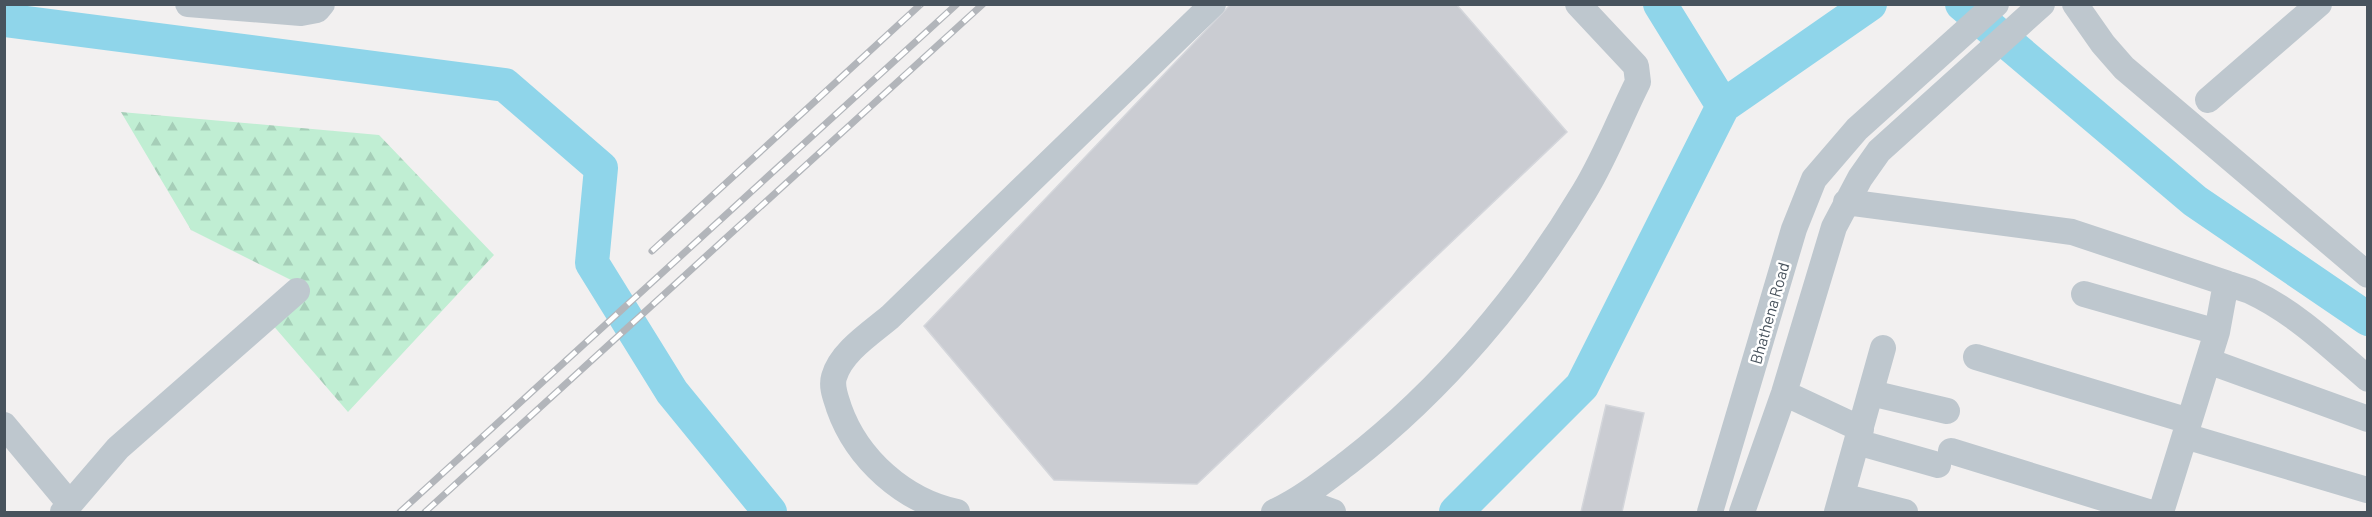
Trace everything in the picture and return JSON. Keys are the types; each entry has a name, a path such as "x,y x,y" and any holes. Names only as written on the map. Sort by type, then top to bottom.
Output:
{"street":[{"path":"188,4 301,13 316,10 322,4"},
{"path":"957,513 928,503 897,485 874,465 856,442 838,405 833,388 839,366 850,352 890,317 1213,4"},
{"path":"1274,513 1300,500 1372,444 1424,398 1471,348 1529,273 1585,191 1638,82 1636,66 1578,4"},
{"name":"Bhathena Road","path":"1710,513 1803,202 1814,179 1857,129 1996,4"},
{"path":"1742,513 1784,393 1834,227 1846,202 1879,151 2042,4"},
{"path":"2076,4 2083,18 2124,68 2367,275"},
{"path":"2208,100 2319,4"},
{"path":"1846,202 2054,228 2091,237 2272,301 2304,324 2367,379"},
{"path":"1784,393 1859,436 2163,511 2217,332 2226,283"},
{"path":"4,425 66,508 118,448 297,291"},
{"path":"2084,294 2217,332"},
{"path":"1883,348 1840,504 1905,513"},
{"path":"1976,357 2367,490"},
{"path":"2208,361 2367,419"},
{"path":"1871,393 1947,411"},
{"path":"1300,500 1333,513"}],"green space":[{"path":"121,112 379,135 494,255 348,412 271,323 297,283 191,230"}],"building":[{"path":"1231,4 1456,4 1567,132 1197,484 1054,480 924,326"},
{"path":"1606,405 1644,413 1622,512 1581,512"}],"waterway":[{"path":"1456,512 1582,386 1723,106 1660,4"},
{"path":"1723,106 1870,4"},
{"path":"1962,4 2195,201 2368,319"},
{"path":"4,20 505,85 601,168 592,263 672,392 770,512"}],"railway":[{"path":"652,251 921,4"},
{"path":"400,512 957,4"},
{"path":"425,512 983,4"}]}
